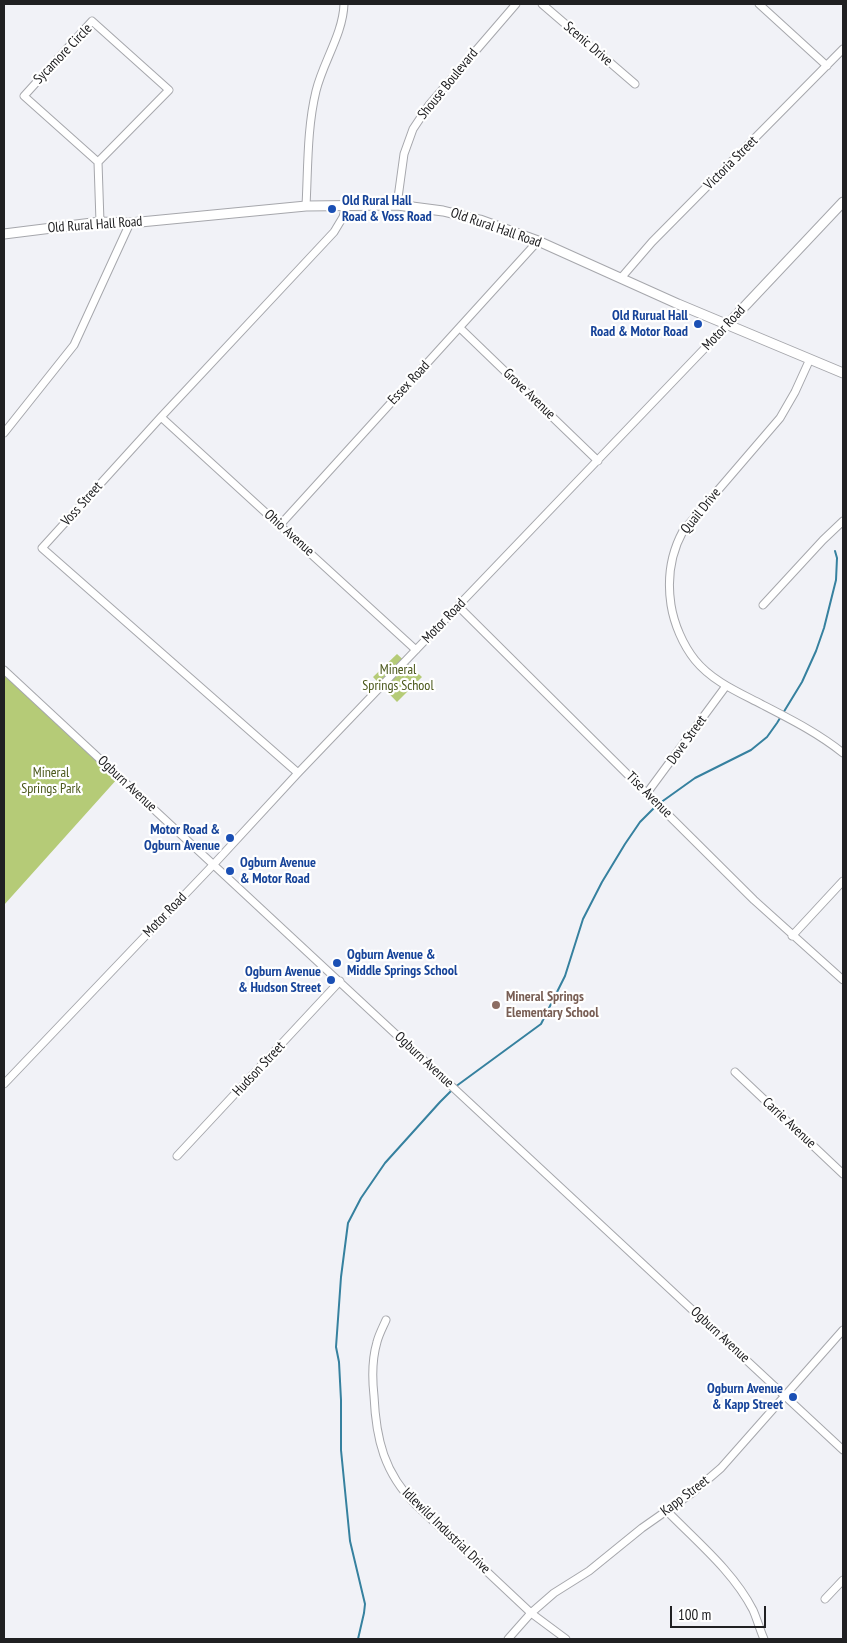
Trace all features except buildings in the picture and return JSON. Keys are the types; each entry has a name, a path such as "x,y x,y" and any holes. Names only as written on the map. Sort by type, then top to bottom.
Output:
{"main road":[{"name":"Motor Road","path":"728,324 843,202"},
{"name":"Old Rural Hall Road","path":"6,232 100,222 130,223 306,206 397,205 461,214 538,242 843,373"}],"street":[{"path":"306,206 310,136 315,93 340,24 344,4"},
{"name":"Shouse Boulevard","path":"397,205 404,154 412,129 429,105 516,4"},
{"name":"Scenic Drive","path":"542,4 635,84"},
{"path":"759,4 827,66"},
{"name":"Sycamore Circle","path":"92,21 169,90 98,162 24,96 92,21"},
{"name":"Victoria Street","path":"621,278 652,242 843,49"},
{"path":"98,162 100,222"},
{"name":"Voss Street","path":"298,773 42,548 161,417 334,232 343,218 346,206"},
{"path":"4,433 74,345 130,223"},
{"name":"Essex Road","path":"280,525 538,242"},
{"name":"Motor Road","path":"4,1084 298,773 728,324"},
{"name":"Grove Avenue","path":"460,328 598,461"},
{"name":"Quail Drive","path":"810,359 795,392 780,418 683,531 675,550 669,581 675,621 680,635 695,660 726,686 814,732 843,753"},
{"name":"Ohio Avenue","path":"161,417 416,650"},
{"path":"763,606 843,520"},
{"name":"Tise Avenue","path":"458,606 754,900 843,980"},
{"name":"Ogburn Avenue","path":"4,670 843,1450"},
{"name":"Dove Street","path":"647,793 726,686"},
{"path":"792,936 843,881"},
{"name":"Hudson Street","path":"177,1156 340,982"},
{"name":"Carrie Avenue","path":"735,1072 843,1174"},
{"name":"Idlewild Industrial Drive","path":"386,1320 375,1351 373,1382 378,1434 381,1448 392,1475 416,1505 531,1613 566,1639"},
{"name":"Kapp Street","path":"508,1639 531,1613 554,1593 589,1571 666,1510 692,1493 721,1468 843,1330"},
{"path":"666,1510 711,1555 739,1588 753,1611 764,1639"},
{"path":"825,1599 843,1580"}],"green space":[{"name":"Mineral Springs School","path":"397,654 422,677 397,702 373,677"},
{"name":"Mineral Springs Park","path":"4,672 118,778 4,905"}],"waterway":[{"path":"660,803 695,778 751,750 767,737 777,723 802,682 824,628 836,580 837,558 835,551"},
{"path":"358,1639 365,1604 350,1541 341,1450 341,1400 339,1362 336,1347 341,1277 348,1223 361,1198 385,1163 440,1102 455,1087 541,1024 565,976 583,919 602,882 640,822 656,806"}],"place":[{"name":"Old Rural Hall Road & Voss Road","path":"332,209"},
{"name":"Old Rurual Hall Road & Motor Road","path":"698,324"},
{"name":"Motor Road & Ogburn Avenue","path":"230,838"},
{"name":"Ogburn Avenue & Motor Road","path":"230,871"},
{"name":"Ogburn Avenue & Middle Springs School","path":"337,963"},
{"name":"Ogburn Avenue & Hudson Street","path":"331,980"},
{"name":"Mineral Springs Elementary School","path":"496,1005"},
{"name":"Ogburn Avenue & Kapp Street","path":"793,1397"}]}
